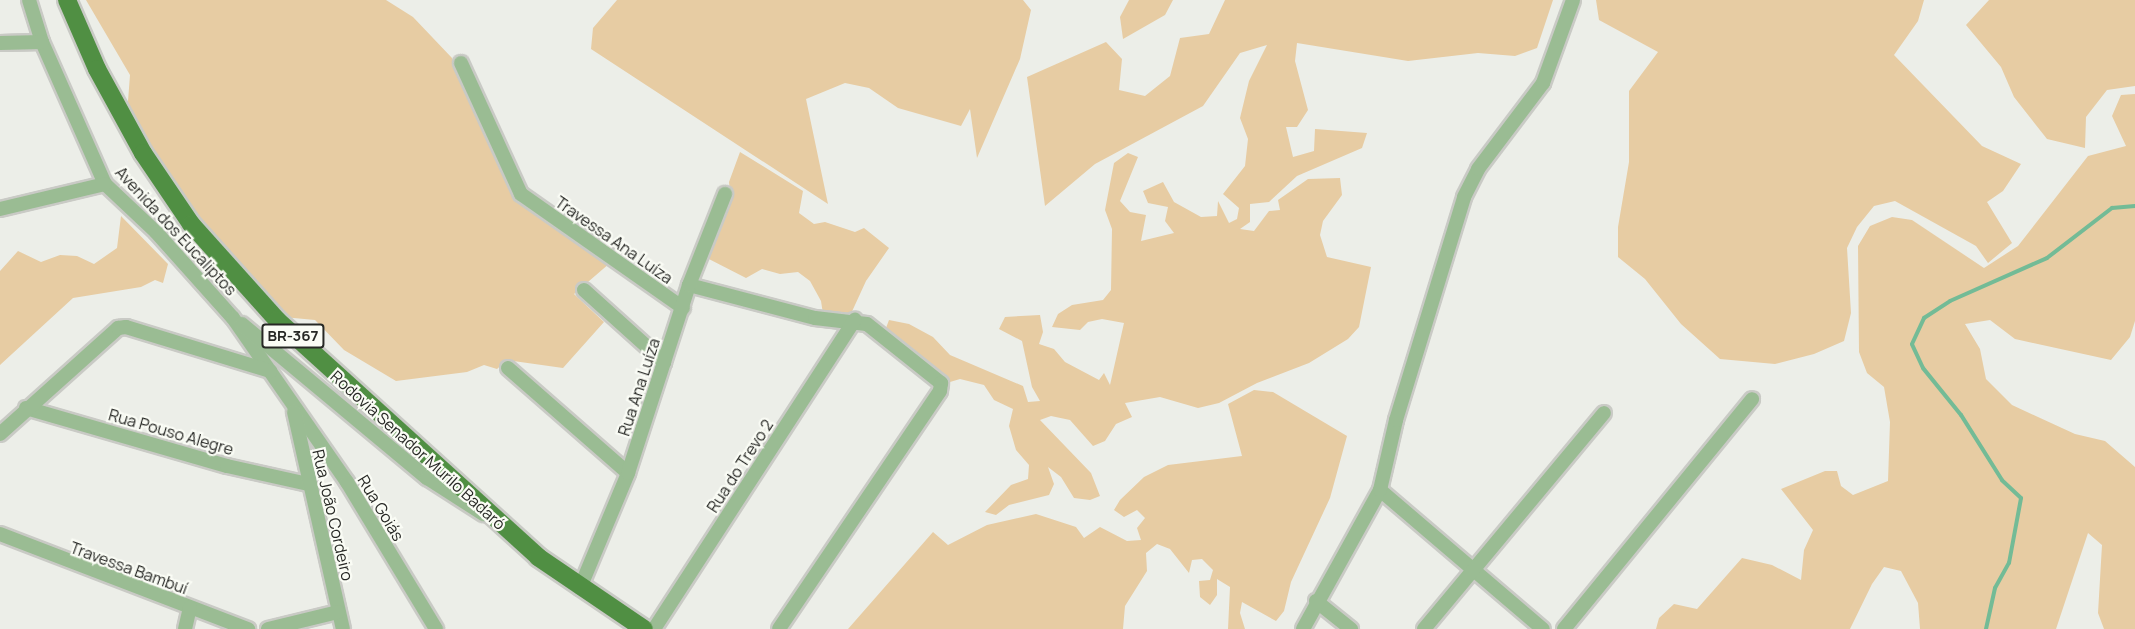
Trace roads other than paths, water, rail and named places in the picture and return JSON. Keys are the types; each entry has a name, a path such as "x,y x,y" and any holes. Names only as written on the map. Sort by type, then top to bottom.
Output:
{"main road":[{"name":"Rodovia Senador Murilo Badaró","path":"68,0 97,69 143,153 191,224 276,320 493,519 580,588 644,629"},
{"path":"601,602 616,629"}],"street":[{"name":"Avenida dos Eucaliptos","path":"29,0 42,42 105,184 156,232 233,318 293,407"},
{"path":"1303,629 1316,601 1380,490 1396,420 1464,197 1478,169 1543,83 1573,0"},
{"path":"0,43 42,42"},
{"name":"Travessa Ana Luíza","path":"462,63 517,187 527,199 683,308"},
{"path":"0,209 105,184"},
{"name":"Rua Ana Luíza","path":"580,588 628,473 689,285 725,195"},
{"path":"689,285 814,318 855,320 877,329 938,378 942,387 779,629"},
{"path":"584,290 664,362"},
{"path":"233,318 427,478 493,519"},
{"name":"Rua do Trevo 2","path":"654,629 855,320"},
{"path":"0,434 26,408 118,328 126,327 270,371"},
{"path":"508,368 628,473"},
{"path":"1564,629 1752,399"},
{"name":"Rua João Cordeiro","path":"293,407 308,484 343,629"},
{"name":"Rua Goiás","path":"293,407 347,482 436,629"},
{"name":"Rua Pouso Alegre","path":"26,408 227,466 308,484"},
{"path":"1424,629 1604,413"},
{"path":"1380,490 1543,629"},
{"name":"Travessa Bambuí","path":"0,534 248,629"},
{"path":"1316,601 1351,629"},
{"path":"185,629 190,608"},
{"path":"268,629 338,612"}],"waterway":[{"path":"1986,629 1995,588 2009,563 2021,498 2002,480 1961,415 1923,368 1912,344 1924,318 1950,301 2047,258 2112,208 2135,206"}]}
